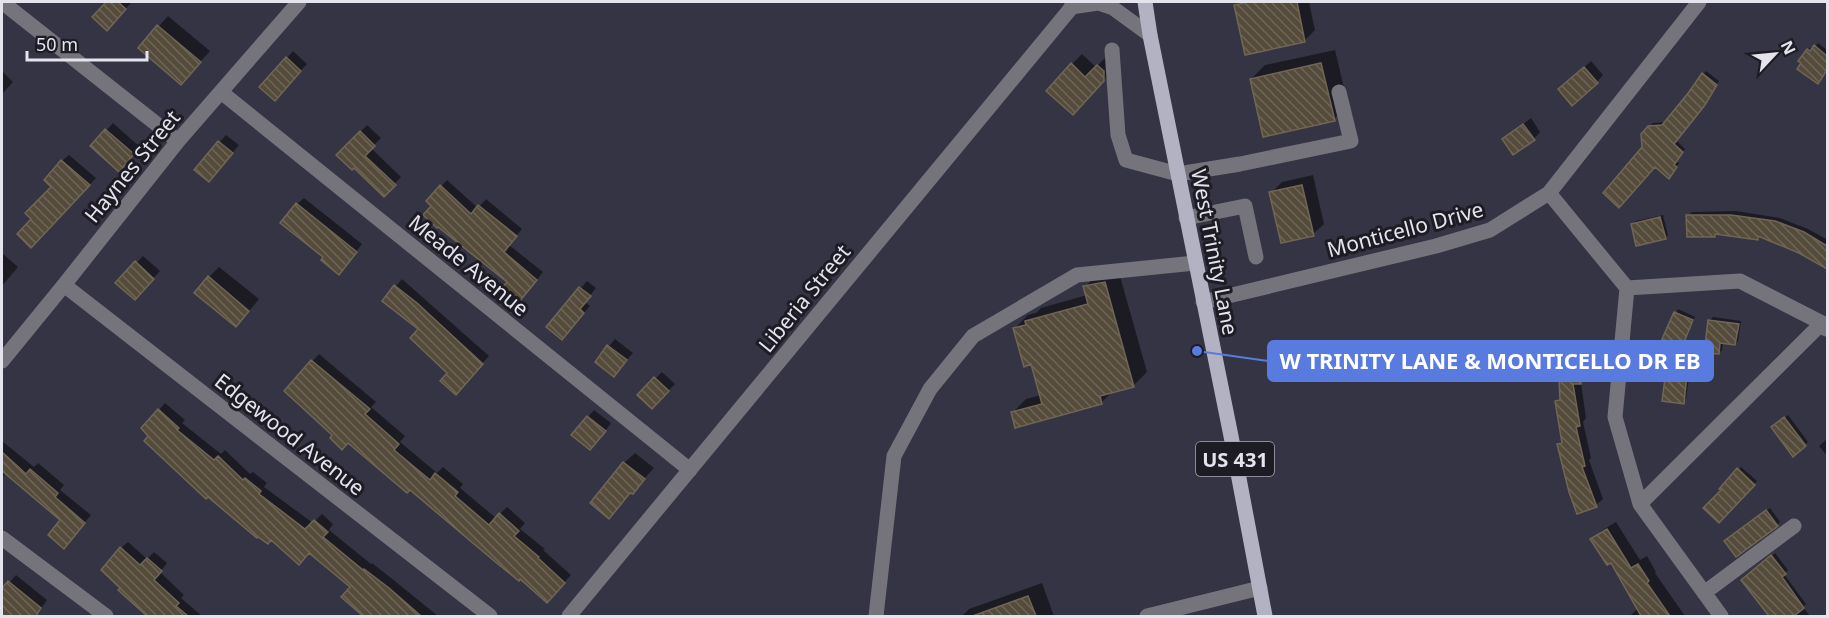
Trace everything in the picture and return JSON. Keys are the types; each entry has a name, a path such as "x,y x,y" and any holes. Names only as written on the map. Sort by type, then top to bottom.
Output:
{"main road":[{"name":"West Trinity Lane","path":"1145,2 1265,616"}],"street":[{"name":"Haynes Street","path":"2,361 178,141 299,2"},
{"name":"Monticello Drive","path":"1203,302 1436,246 1490,230 1549,193 1699,2"},
{"path":"2,3 178,141"},
{"name":"Liberia Street","path":"569,616 1073,4 1098,3 1113,8 1150,35"},
{"path":"1112,50 1118,135 1126,160 1178,174 1351,141 1339,92"},
{"name":"Meade Avenue","path":"221,92 690,470"},
{"path":"1549,193 1627,288 1615,417 1641,504 1720,616"},
{"path":"1186,218 1245,206 1256,257"},
{"path":"876,616 894,456 930,389 973,336 1077,275 1196,263"},
{"path":"1627,288 1740,281 1825,327 1641,504"},
{"name":"Edgewood Avenue","path":"64,285 490,616"},
{"path":"1704,593 1794,526"},
{"path":"2,538 106,616"},
{"path":"1147,616 1260,588"}],"building":[{"path":"106,2 118,2 126,9 107,31 92,17"},
{"path":"1249,2 1297,2 1305,42 1245,55 1234,5"},
{"path":"157,25 201,62 181,85 138,48"},
{"path":"1814,45 1827,56 1827,70 1818,84 1797,69 1801,63 1798,61 1807,49 1810,51"},
{"path":"286,57 301,71 275,101 259,87"},
{"path":"1071,63 1085,77 1097,65 1104,71 1104,81 1073,115 1046,91"},
{"path":"1321,63 1335,121 1263,137 1250,79"},
{"path":"1584,67 1598,83 1572,106 1558,89"},
{"path":"1702,73 1717,85 1705,105 1674,144 1683,152 1674,165 1677,167 1669,179 1655,167 1619,208 1603,193 1642,147 1641,134 1648,126 1662,125"},
{"path":"1523,124 1535,140 1513,155 1502,139"},
{"path":"105,129 134,154 119,172 90,146"},
{"path":"360,131 375,146 365,156 396,185 384,197 354,168 352,170 336,155"},
{"path":"218,141 233,153 209,182 194,170"},
{"path":"61,160 90,185 31,248 17,234 31,219 25,213 51,187 44,180"},
{"path":"440,185 471,214 478,205 517,236 504,252 537,280 519,302 500,290 507,282 423,215 431,206 426,201"},
{"path":"1302,185 1314,236 1281,243 1269,192"},
{"path":"296,203 357,252 339,275 321,260 323,257 280,223"},
{"path":"1686,215 1731,215 1775,221 1804,232 1827,246 1827,269 1799,253 1758,236 1758,240 1715,234 1715,237 1687,237"},
{"path":"1660,217 1666,239 1636,246 1631,224"},
{"path":"135,261 154,279 135,300 115,283"},
{"path":"208,276 249,311 236,327 194,293"},
{"path":"1105,282 1134,387 1100,396 1102,404 1015,428 1011,412 1042,404 1031,364 1024,367 1013,328 1026,325 1025,321 1088,304 1083,286"},
{"path":"394,285 417,303 483,364 456,395 440,381 447,373 410,338 418,329 382,301"},
{"path":"579,287 591,296 580,309 584,313 562,340 546,327"},
{"path":"1674,312 1693,320 1682,347 1662,339"},
{"path":"1708,320 1739,324 1735,345 1720,343 1719,354 1704,353"},
{"path":"607,345 627,360 614,377 595,362"},
{"path":"1558,356 1580,356 1581,384 1573,384 1580,426 1576,427 1585,466 1582,467 1597,507 1577,514 1557,444 1562,443 1555,401 1560,400"},
{"path":"311,360 370,409 365,414 399,444 394,450 430,480 435,473 458,492 455,496 489,525 499,513 519,531 514,536 565,583 547,603 410,490 407,493 348,443 342,450 330,438 332,435 284,391"},
{"path":"1666,371 1687,374 1684,404 1662,401"},
{"path":"654,377 669,391 652,409 637,395"},
{"path":"158,409 179,428 177,430 214,460 218,456 243,480 245,478 261,491 259,494 305,529 314,520 328,532 323,537 421,616 363,616 341,597 350,587 309,553 299,565 271,540 268,544 257,538 208,497 206,499 144,441 148,436 141,428"},
{"path":"587,416 606,431 590,450 571,435"},
{"path":"1784,417 1806,446 1793,457 1771,427"},
{"path":"2,452 26,474 30,469 58,493 55,497 85,523 64,549 48,535 60,520 2,471"},
{"path":"623,462 645,479 609,519 590,503"},
{"path":"1737,468 1755,485 1719,523 1703,508 1721,490 1719,489"},
{"path":"1766,510 1778,526 1736,557 1724,541"},
{"path":"1607,529 1631,568 1638,564 1649,581 1647,583 1670,616 1641,616 1611,563 1607,565 1590,539"},
{"path":"120,547 140,565 147,558 162,571 154,580 179,603 176,606 188,616 147,616 118,590 120,588 101,570"},
{"path":"1771,555 1786,574 1782,577 1804,608 1794,616 1769,616 1741,580"},
{"path":"8,581 41,608 36,616 2,616 2,588"},
{"path":"1028,596 1036,616 975,615"}],"place":[{"name":"W TRINITY LANE & MONTICELLO DR EB","path":"1197,351"}]}
